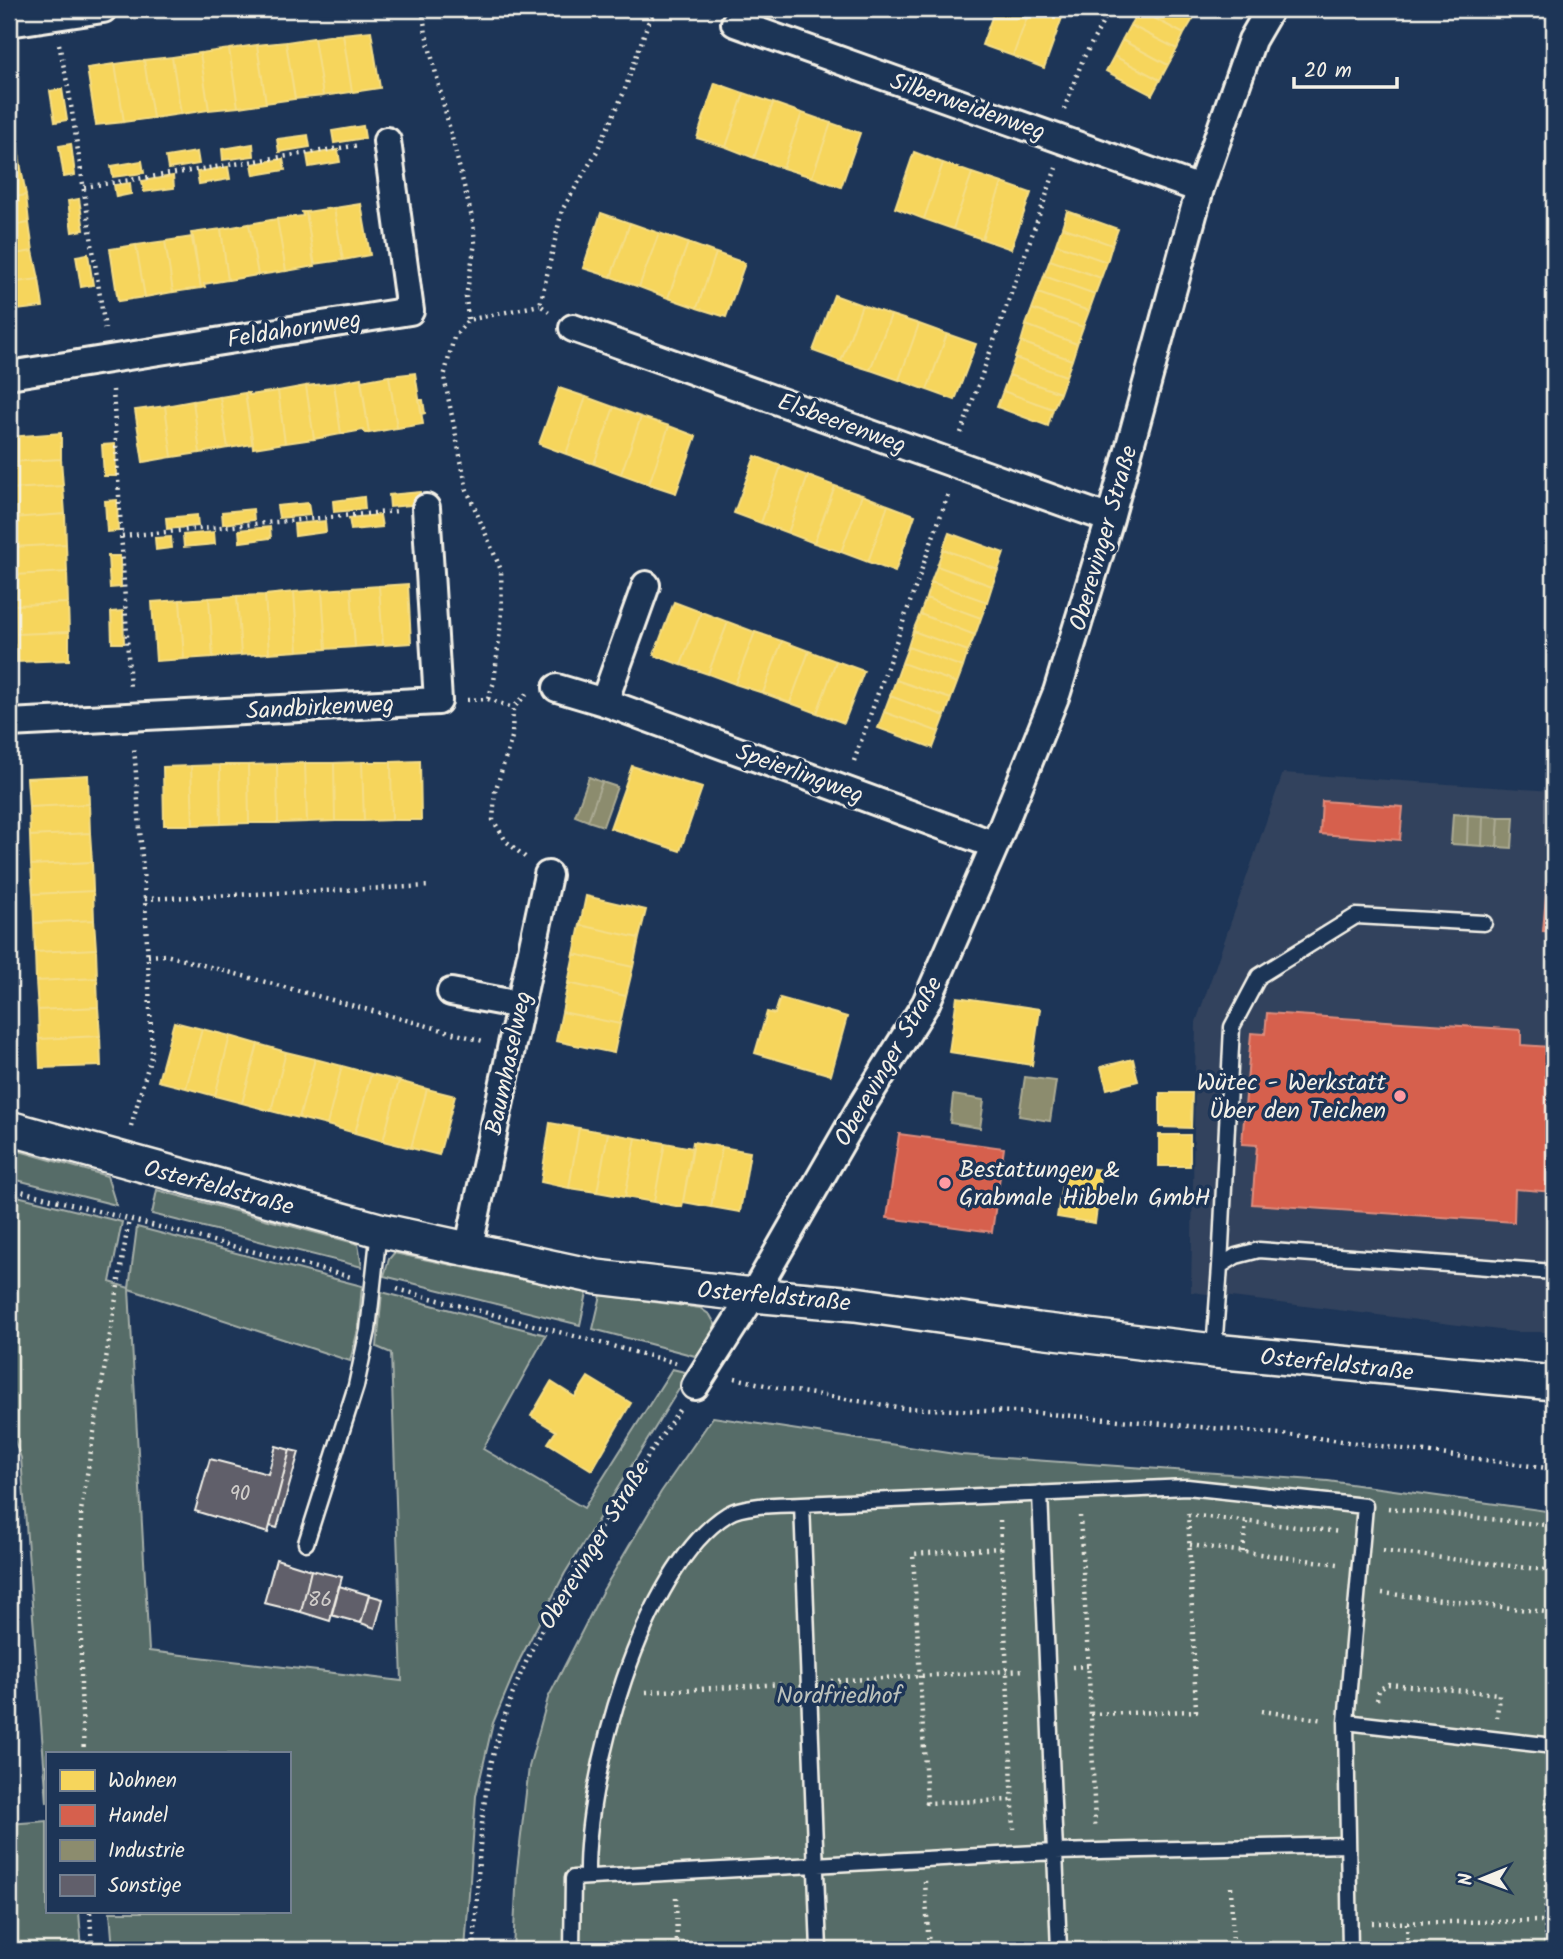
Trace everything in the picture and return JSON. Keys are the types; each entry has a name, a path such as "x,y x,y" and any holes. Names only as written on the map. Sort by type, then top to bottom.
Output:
{"street":[{"path":"9,23 103,9"},
{"name":"Oberevinger Straße","path":"700,1378 753,1295 860,1109 926,1003 995,845 1057,692 1110,519 1200,189 1252,40 1270,9"},
{"name":"Silberweidenweg","path":"735,23 1200,189"},
{"name":"Feldahornweg","path":"9,375 410,311 387,141"},
{"name":"Elsbeerenweg","path":"573,328 1110,519"},
{"name":"Sandbirkenweg","path":"9,723 438,701 416,509"},
{"path":"604,702 646,585"},
{"name":"Speierlingweg","path":"557,688 604,702 995,845"},
{"name":"Baumhaselweg","path":"468,1251 548,876"},
{"path":"452,992 520,1005"},
{"name":"Osterfeldstraße","path":"9,1128 379,1230 597,1278 855,1304 1214,1351 1554,1383"}],"lane":[{"path":"1214,1351 1232,1027 1259,976 1356,916 1484,923"},
{"path":"306,1543 356,1386 368,1329 379,1230"},
{"path":"1220,1266 1236,1256 1259,1250 1554,1272"},
{"path":"587,1877 590,1816 598,1773 620,1693 643,1632 660,1594 680,1562 699,1540 729,1513 739,1509 802,1504 1078,1491 1187,1488 1250,1494 1366,1506 1346,1723 1350,1950"},
{"path":"1040,1493 1059,1950"},
{"path":"802,1504 819,1950"},
{"path":"1346,1723 1551,1746"},
{"path":"572,1950 573,1878 1055,1852 1348,1846"}],"path":[{"path":"540,305 562,210 596,153 624,92 648,23 658,9"},
{"path":"862,739 955,464 1083,59 1110,9"},
{"path":"420,11 473,222 475,243 466,297 468,320"},
{"path":"55,17 84,187 115,401 131,717 145,899 152,1053 121,1161"},
{"path":"84,187 387,141"},
{"path":"488,699 494,682 502,613 501,570 467,490 444,377 454,337 468,320 540,305 573,328"},
{"path":"122,536 416,509"},
{"path":"498,703 513,708 512,737 495,792 493,820 506,841 548,876"},
{"path":"145,899 431,887"},
{"path":"148,956 166,955 475,1038"},
{"path":"9,1188 374,1282 700,1378 904,1408 1038,1413 1303,1436 1554,1469"},
{"path":"84,1752 81,1692 81,1511 129,1219"},
{"name":"Oberevinger Straße","path":"474,1950 485,1798 501,1725 524,1665 553,1609 605,1521 700,1378"},
{"path":"1091,1714 1196,1711 1187,1488"},
{"path":"1078,1491 1089,1666 1096,1851"},
{"path":"1242,1552 1250,1494"},
{"path":"999,1495 1015,1855"},
{"path":"1366,1506 1554,1526"},
{"path":"1188,1515 1554,1572"},
{"path":"1189,1545 1360,1567"},
{"path":"1001,1548 913,1553 927,1803 1013,1800"},
{"path":"1357,1590 1554,1613"},
{"path":"1545,1950 1554,1643"},
{"path":"620,1693 1089,1666"},
{"path":"1374,1726 1379,1690 1388,1684 1499,1694 1496,1740"},
{"path":"1262,1711 1346,1723"},
{"path":"924,1860 929,1950"},
{"path":"676,1873 677,1945 689,1944 689,1950"},
{"path":"1231,1887 1233,1950"},
{"path":"90,1913 92,1950"},
{"path":"1350,1924 1545,1921"},
{"path":"1407,1923 1408,1950"}],"shaded area":[{"path":"1283,773 1554,791 1554,1332 1515,1332 1191,1292 1196,1022"}],"green space":[{"path":"9,1148 107,1176 116,1205 9,1178"},
{"path":"157,1190 358,1244 362,1267 152,1214"},
{"path":"9,1194 122,1222 110,1282 129,1288 137,1227 362,1286 358,1330 350,1361 129,1289 149,1651 402,1681 391,1353 377,1347 382,1292 546,1335 483,1449 584,1508 672,1369 689,1373 565,1573 520,1659 493,1723 476,1796 465,1950 113,1950 110,1913 290,1913 290,1752 46,1752 46,1790 21,1458 9,1426"},
{"path":"394,1253 587,1293 580,1325 384,1276 389,1259"},
{"path":"601,1295 700,1308 710,1315 715,1324 712,1335 699,1357 593,1329"},
{"name":"Nordfriedhof","path":"713,1417 961,1455 1328,1481 1554,1512 1554,1950 513,1950 517,1870 529,1767 548,1698 602,1592 661,1492"},
{"path":"46,1821 46,1913 79,1913 82,1950 9,1950 9,1824"}],"building: Wohnen":[{"path":"995,9 1030,9 1013,56 982,45"},
{"path":"1030,9 1056,9 1064,12 1044,68 1013,56"},
{"path":"1174,9 1198,9 1193,19"},
{"path":"1174,9 1193,19 1184,34 1139,10"},
{"path":"1139,10 1184,34 1177,49 1130,25"},
{"path":"1130,25 1177,49 1168,65 1122,40"},
{"path":"371,31 380,88 352,92 343,34"},
{"path":"343,34 352,92 323,96 314,38"},
{"path":"314,38 323,96 295,99 286,42"},
{"path":"1122,40 1168,65 1160,80 1114,56"},
{"path":"286,42 295,99 266,103 257,45"},
{"path":"257,45 266,103 238,107 229,49"},
{"path":"229,49 238,107 209,110 200,53"},
{"path":"200,53 209,110 181,114 172,57"},
{"path":"1114,56 1160,80 1152,95 1106,71"},
{"path":"172,57 181,114 153,118 144,60"},
{"path":"144,60 153,118 124,122 115,64"},
{"path":"115,64 124,122 96,125 87,68"},
{"path":"715,83 744,93 726,147 697,138"},
{"path":"62,89 67,120 55,122 50,91"},
{"path":"744,93 773,103 754,158 726,147"},
{"path":"773,103 802,113 783,168 754,158"},
{"path":"11,111 17,139 9,141 9,112"},
{"path":"802,113 831,123 812,177 783,168"},
{"path":"831,123 860,133 841,187 812,177"},
{"path":"363,126 365,138 334,143 332,131"},
{"path":"308,135 310,147 279,152 277,139"},
{"path":"17,139 21,168 9,169 9,141"},
{"path":"71,144 75,175 64,177 59,146"},
{"path":"253,144 254,156 223,160 222,149"},
{"path":"338,150 340,162 309,167 307,155"},
{"path":"197,152 199,164 168,169 166,157"},
{"path":"914,152 943,163 924,219 895,208"},
{"path":"283,159 285,170 254,175 252,164"},
{"path":"142,161 144,173 113,177 111,166"},
{"path":"943,163 972,173 953,229 924,219"},
{"path":"228,167 230,179 199,184 197,172"},
{"path":"21,168 26,195 9,198 9,169"},
{"path":"972,173 1002,183 982,239 953,229"},
{"path":"173,176 174,188 144,192 142,181"},
{"path":"130,183 131,194 116,197 114,185"},
{"path":"1002,183 1031,193 1011,249 982,239"},
{"path":"26,195 29,223 9,226 9,198"},
{"path":"79,199 84,230 72,232 68,201"},
{"path":"361,204 370,255 343,260 334,208"},
{"path":"334,208 343,260 314,264 306,212"},
{"path":"1067,211 1118,229 1112,245 1062,227"},
{"path":"302,212 306,212 315,266 286,271 277,219 303,216"},
{"path":"601,213 630,223 611,277 583,268"},
{"path":"277,219 286,271 258,275 249,224"},
{"path":"29,223 33,251 9,255 9,226"},
{"path":"630,223 659,233 639,287 611,277"},
{"path":"249,224 258,275 228,280 221,229"},
{"path":"1062,227 1112,245 1107,262 1056,244"},
{"path":"221,229 228,280 204,284 205,287 201,288 191,233"},
{"path":"659,233 688,243 668,298 639,287"},
{"path":"193,237 201,288 173,292 165,241"},
{"path":"165,241 173,292 145,297 136,245"},
{"path":"688,243 716,253 697,308 668,298"},
{"path":"1056,244 1107,262 1101,278 1050,260"},
{"path":"136,245 145,297 118,301 110,249"},
{"path":"33,251 39,279 9,283 9,255"},
{"path":"716,253 745,263 726,317 697,308"},
{"path":"88,254 93,285 81,287 76,256"},
{"path":"1050,260 1101,278 1095,294 1044,276"},
{"path":"1044,276 1095,294 1089,311 1038,293"},
{"path":"39,279 43,307 9,311 9,283"},
{"path":"1038,293 1089,311 1083,327 1032,309"},
{"path":"834,295 862,305 841,361 813,351"},
{"path":"862,305 891,315 870,370 841,361"},
{"path":"1032,309 1083,327 1077,344 1026,325"},
{"path":"891,315 919,324 899,380 870,370"},
{"path":"919,324 947,334 927,390 899,380"},
{"path":"1026,325 1077,344 1072,360 1021,342"},
{"path":"947,334 976,344 955,400 927,390"},
{"path":"1021,342 1072,360 1066,376 1015,358"},
{"path":"1015,358 1066,376 1060,393 1009,375"},
{"path":"415,373 423,424 397,428 389,376"},
{"path":"1009,375 1060,393 1053,409 1003,391"},
{"path":"389,376 397,428 369,433 361,381"},
{"path":"361,378 369,433 363,430 341,434 334,383"},
{"path":"334,383 341,434 314,439 306,386"},
{"path":"306,386 314,439 285,443 278,391"},
{"path":"559,388 586,397 566,454 539,444"},
{"path":"278,391 285,443 253,448 245,393 249,395"},
{"path":"1003,391 1053,409 1048,426 997,407"},
{"path":"245,393 253,444 228,448 220,397"},
{"path":"220,397 228,448 200,453 193,401"},
{"path":"586,397 614,407 594,464 566,454"},
{"path":"419,400 423,400 425,413 422,414"},
{"path":"193,401 200,453 172,457 165,406"},
{"path":"165,406 172,457 143,462 135,410"},
{"path":"614,407 641,417 621,474 594,464"},
{"path":"641,417 669,426 649,484 621,474"},
{"path":"669,426 696,436 676,493 649,484"},
{"path":"61,433 61,459 9,462 9,437"},
{"path":"115,444 116,476 104,476 102,445"},
{"path":"755,456 781,466 761,523 734,513"},
{"path":"61,459 63,486 9,489 9,462"},
{"path":"781,466 808,476 788,533 761,523"},
{"path":"808,476 835,486 814,543 788,533"},
{"path":"63,486 65,514 12,518 9,489"},
{"path":"835,486 862,495 841,552 814,543"},
{"path":"420,492 421,504 390,507 389,495"},
{"path":"862,495 888,505 868,562 841,552"},
{"path":"364,497 365,509 334,512 333,501"},
{"path":"117,500 118,531 107,532 105,501"},
{"path":"308,503 310,515 279,518 277,506"},
{"path":"888,505 915,515 895,572 868,562"},
{"path":"253,509 254,520 223,524 222,512"},
{"path":"65,514 66,544 13,547 12,518"},
{"path":"197,515 198,526 167,529 166,518"},
{"path":"380,515 382,527 351,530 349,518"},
{"path":"9,518 12,518 14,579 9,579"},
{"path":"325,521 326,532 295,536 294,524"},
{"path":"270,527 271,538 240,542 239,530"},
{"path":"214,532 215,544 184,547 183,535"},
{"path":"949,533 1004,553 998,570 943,549"},
{"path":"171,537 172,548 156,550 155,538"},
{"path":"66,544 67,572 14,575 13,547"},
{"path":"943,549 998,570 992,586 937,566"},
{"path":"108,556 120,556 121,587 110,588"},
{"path":"937,566 992,586 987,602 931,582"},
{"path":"67,572 68,603 15,605 14,575"},
{"path":"931,582 987,602 981,618 926,598"},
{"path":"408,584 411,643 383,645 379,586"},
{"path":"379,586 383,645 355,647 351,588"},
{"path":"351,588 355,647 326,649 322,590"},
{"path":"322,590 326,649 298,651 294,592"},
{"path":"294,592 298,651 269,653 265,595"},
{"path":"265,595 269,653 241,655 237,596"},
{"path":"237,596 241,655 213,657 209,598"},
{"path":"209,598 213,657 184,659 180,600"},
{"path":"926,598 981,618 975,635 920,614"},
{"path":"180,600 184,659 156,661 152,602"},
{"path":"674,602 701,612 681,665 654,655"},
{"path":"68,603 69,632 16,634 15,605"},
{"path":"123,611 124,643 112,643 111,612"},
{"path":"701,612 728,622 708,674 681,665"},
{"path":"920,614 975,635 968,651 913,631"},
{"path":"728,622 755,632 735,684 708,674"},
{"path":"913,631 968,651 963,667 908,647"},
{"path":"69,632 69,660 16,662 16,634"},
{"path":"755,632 782,641 763,693 735,684"},
{"path":"782,641 809,651 790,703 763,693"},
{"path":"908,647 963,667 957,683 902,663"},
{"path":"809,651 836,661 817,713 790,703"},
{"path":"836,661 864,671 844,723 817,713"},
{"path":"902,663 957,683 951,699 896,680"},
{"path":"896,680 951,699 945,716 890,696"},
{"path":"890,696 945,716 939,732 884,712"},
{"path":"884,712 939,732 933,748 878,728"},
{"path":"420,761 421,820 392,820 391,762"},
{"path":"362,762 391,762 392,820 364,821"},
{"path":"362,762 364,821 335,821 334,763"},
{"path":"305,763 334,763 335,821 307,822"},
{"path":"305,763 307,822 278,823 277,764"},
{"path":"277,764 278,823 249,823 248,765"},
{"path":"220,765 248,765 249,823 221,824"},
{"path":"220,765 221,824 193,825 191,766"},
{"path":"191,766 193,825 164,825 163,767"},
{"path":"632,766 702,788 680,851 610,828"},
{"path":"88,775 89,804 29,807 27,778"},
{"path":"89,804 90,833 30,836 29,807"},
{"path":"90,833 92,862 31,865 30,836"},
{"path":"92,862 93,891 33,894 31,865"},
{"path":"93,891 94,920 34,923 33,894"},
{"path":"586,896 646,910 639,938 580,925"},
{"path":"94,920 96,949 35,952 34,923"},
{"path":"580,925 639,938 633,967 574,954"},
{"path":"96,949 97,978 36,981 35,952"},
{"path":"574,954 633,967 626,996 568,983"},
{"path":"97,978 98,1007 38,1010 36,981"},
{"path":"568,983 626,996 620,1024 562,1012"},
{"path":"957,997 1040,1009 1032,1065 949,1052"},
{"path":"780,998 847,1017 831,1075 755,1053 767,1012 775,1014"},
{"path":"98,1007 100,1036 39,1039 38,1010"},
{"path":"562,1012 620,1024 614,1053 556,1041"},
{"path":"174,1022 202,1029 186,1088 158,1081"},
{"path":"202,1029 230,1036 215,1096 186,1088"},
{"path":"100,1036 101,1066 40,1068 39,1039"},
{"path":"230,1036 258,1044 242,1103 215,1096"},
{"path":"258,1044 286,1052 271,1111 242,1103"},
{"path":"286,1052 315,1059 299,1118 271,1111"},
{"path":"315,1059 342,1066 327,1125 299,1118"},
{"path":"1133,1059 1138,1081 1107,1089 1101,1067"},
{"path":"342,1066 371,1074 355,1133 327,1125"},
{"path":"371,1074 399,1081 383,1141 355,1133"},
{"path":"399,1081 427,1089 411,1148 383,1141"},
{"path":"427,1089 455,1096 439,1155 411,1148"},
{"path":"1160,1093 1192,1093 1191,1128 1160,1127"},
{"path":"550,1123 579,1128 569,1188 541,1182"},
{"path":"579,1128 608,1133 597,1192 569,1188"},
{"path":"608,1133 636,1138 625,1197 597,1192"},
{"path":"1159,1135 1190,1135 1190,1166 1159,1166"},
{"path":"636,1138 665,1143 654,1202 625,1197"},
{"path":"693,1142 722,1147 711,1207 683,1202"},
{"path":"665,1143 693,1148 682,1207 654,1202"},
{"path":"722,1147 750,1152 740,1212 711,1207"},
{"path":"1065,1165 1102,1170 1095,1223 1057,1217"},
{"path":"588,1377 631,1403 592,1470 548,1443 556,1431 531,1416 551,1382 575,1397"}],"building: Handel":[{"path":"1322,801 1403,807 1400,840 1320,834"},
{"path":"1550,848 1554,848 1554,932 1543,931"},
{"name":"Wütec - Werkstatt Über den Teichen","path":"1554,987 1554,1192 1515,1189 1514,1222 1252,1204 1257,1145 1242,1144 1251,1033 1265,1034 1267,1013 1521,1030 1521,1045 1551,1047"},
{"name":"Bestattungen & Grabmale Hibbeln GmbH","path":"899,1134 1004,1148 992,1232 887,1218"}],"building: Industrie":[{"path":"589,777 602,782 588,821 575,816"},
{"path":"602,782 617,787 603,826 588,821"},
{"path":"1453,814 1468,815 1467,845 1451,844"},
{"path":"1468,815 1483,816 1482,846 1467,845"},
{"path":"1483,816 1499,817 1497,847 1482,846"},
{"path":"1499,817 1514,817 1512,848 1497,847"},
{"path":"1025,1077 1056,1081 1050,1121 1019,1116"},
{"path":"953,1095 984,1100 980,1128 950,1123"}],"building: Sonstige":[{"path":"276,1446 290,1450 268,1533 195,1511 210,1459 268,1474"},
{"path":"290,1450 299,1452 277,1528 270,1526"},
{"path":"276,1559 311,1570 301,1612 264,1603"},
{"path":"311,1570 342,1577 330,1621 301,1612"},
{"path":"339,1586 369,1595 361,1623 331,1615"},
{"path":"369,1595 383,1599 375,1628 361,1623"}],"place":[{"name":"Wütec - Werkstatt Über den Teichen","path":"1400,1096"},
{"name":"Bestattungen & Grabmale Hibbeln GmbH","path":"945,1183"}]}
